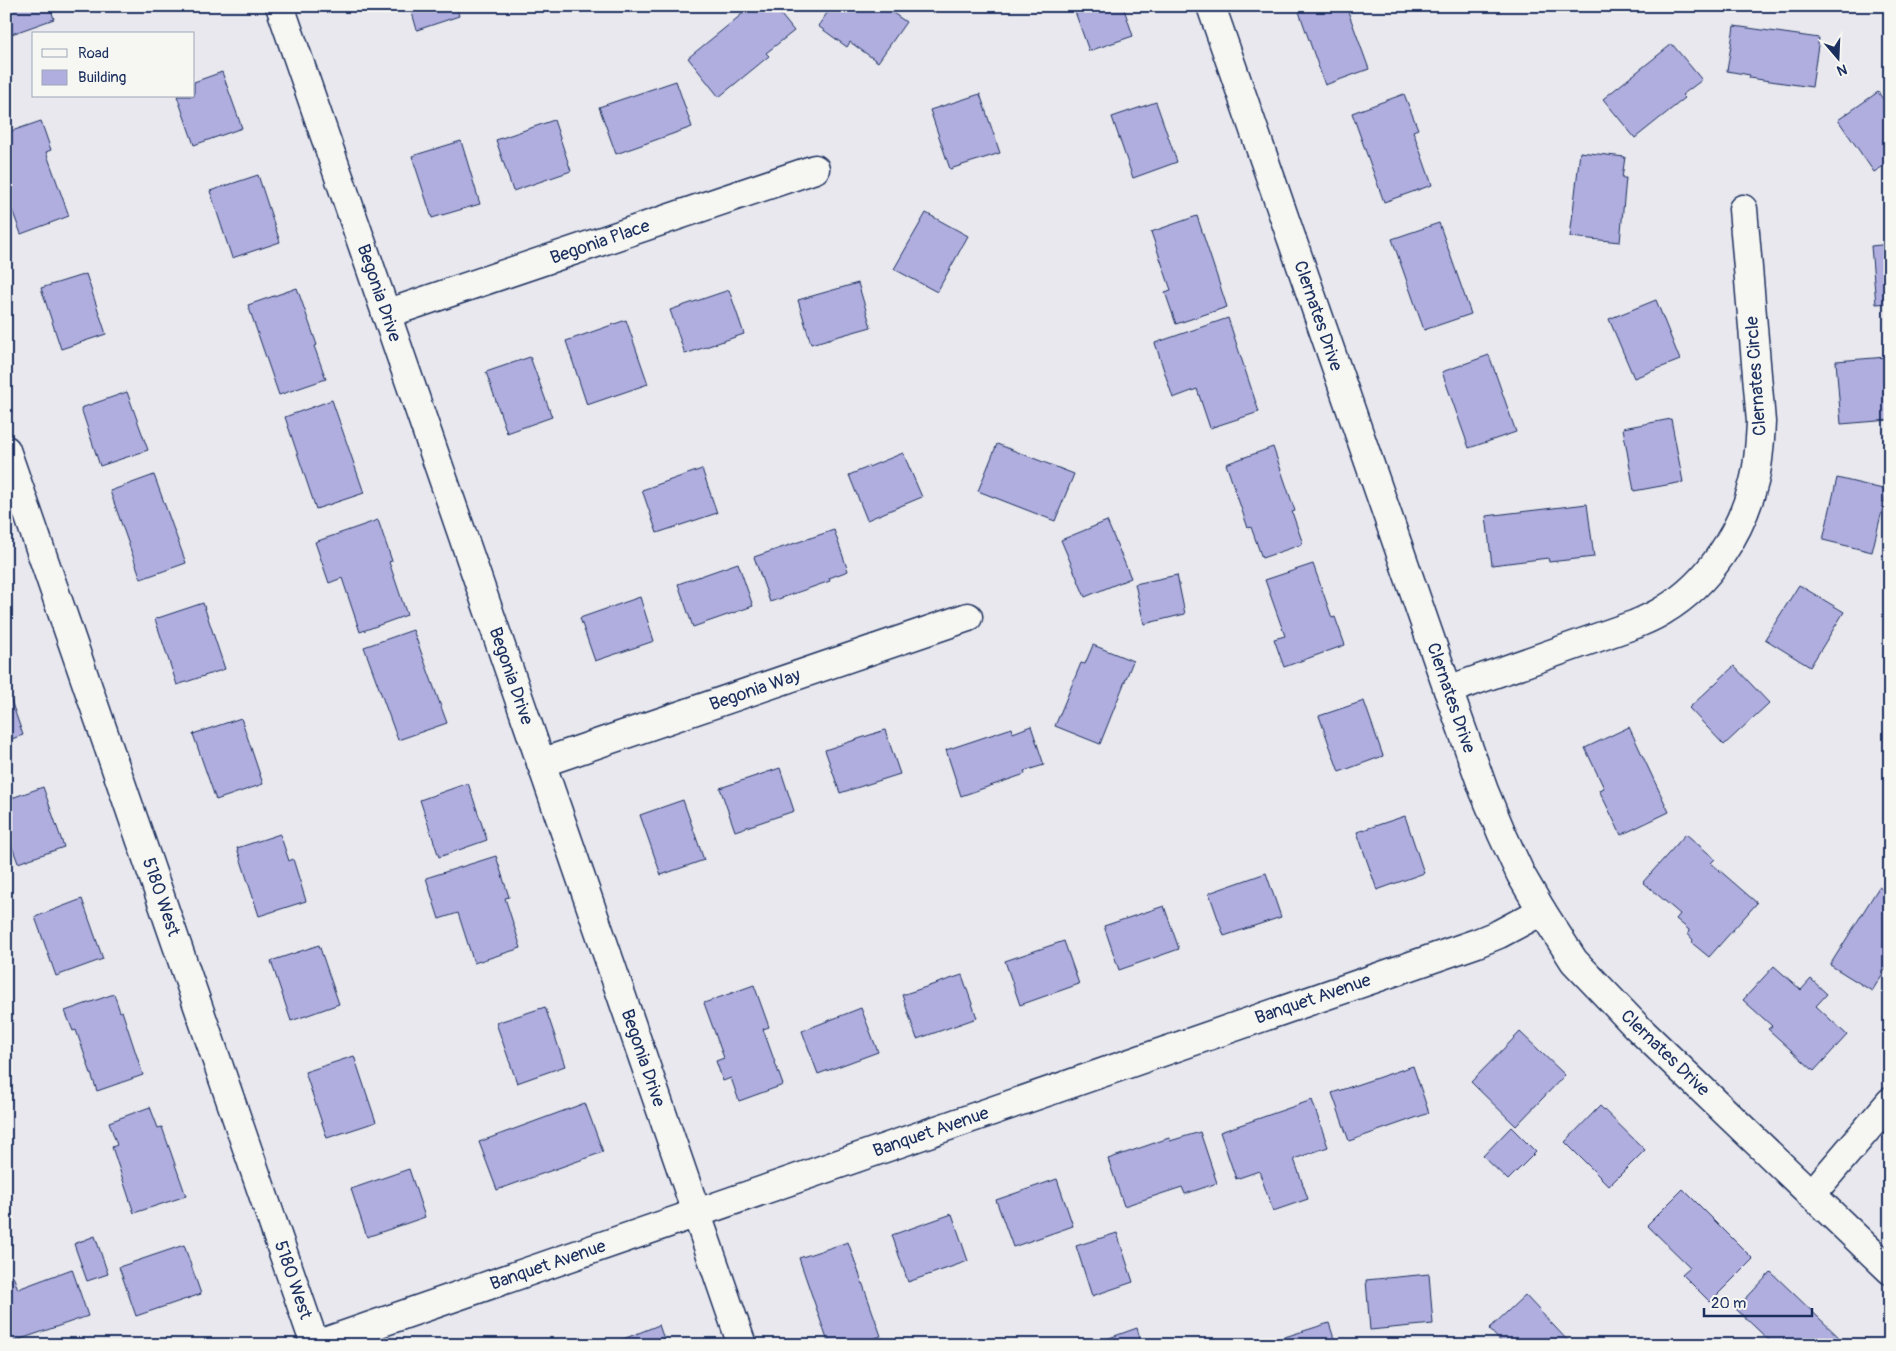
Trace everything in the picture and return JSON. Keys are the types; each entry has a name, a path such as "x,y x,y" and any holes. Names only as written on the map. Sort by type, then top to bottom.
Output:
{"street":[{"name":"Begonia Drive","path":"280,6 742,1345"},
{"name":"Clernates Drive","path":"1211,6 1484,791 1521,875 1574,961 1609,998 1890,1270"},
{"name":"Begonia Place","path":"386,314 815,169"},
{"name":"Clernates Circle","path":"1448,690 1636,624 1664,610 1688,592 1710,570 1729,543 1745,513 1755,482 1761,422 1743,209"},
{"name":"5180 West","path":"6,450 316,1345"},
{"name":"Begonia Way","path":"541,763 968,617"},
{"name":"Banquet Avenue","path":"316,1345 1477,943 1499,934 1542,911"},
{"path":"1811,1195 1890,1102"}],"building":[{"path":"6,6 50,6 54,19 6,36"},
{"path":"375,6 398,6 377,13"},
{"path":"410,6 456,6 459,16 417,30"},
{"path":"752,6 774,6 794,31 766,53 769,56 719,97 688,58"},
{"path":"832,6 883,6 906,22 878,62 850,42 847,47 818,26"},
{"path":"1073,6 1123,6 1133,36 1089,51"},
{"path":"1297,6 1346,6 1369,69 1325,85"},
{"path":"1734,26 1819,38 1812,87 1749,78 1750,75 1727,71"},
{"path":"1672,44 1702,80 1682,95 1685,98 1635,138 1603,99"},
{"path":"222,72 242,128 194,145 178,98 195,98 195,82"},
{"path":"676,81 692,127 616,154 599,107"},
{"path":"1878,92 1890,109 1890,162 1874,172 1838,120"},
{"path":"980,94 1000,153 950,169 930,110"},
{"path":"1404,94 1418,129 1413,131 1432,185 1384,202 1352,113"},
{"path":"1156,102 1177,162 1133,178 1112,117"},
{"path":"554,120 571,171 513,191 496,140"},
{"path":"41,121 51,150 46,152 69,216 21,234 6,193 6,133"},
{"path":"461,141 480,204 432,218 412,156"},
{"path":"1580,152 1625,157 1622,178 1626,178 1620,242 1570,237"},
{"path":"258,175 280,242 232,258 210,191"},
{"path":"926,213 968,236 937,292 894,269"},
{"path":"1197,216 1227,307 1176,324 1165,292 1171,290 1151,232"},
{"path":"1439,223 1471,314 1424,330 1392,239"},
{"path":"1890,244 1890,303 1876,304 1871,246"},
{"path":"86,274 106,334 61,349 41,288"},
{"path":"858,283 871,327 811,344 798,300"},
{"path":"297,288 317,345 314,346 326,379 279,395 248,305"},
{"path":"729,290 744,334 685,354 670,310"},
{"path":"1656,300 1680,360 1634,378 1609,319"},
{"path":"1228,318 1259,412 1210,428 1197,389 1173,398 1155,343"},
{"path":"626,320 648,384 587,405 566,341"},
{"path":"1489,355 1516,432 1469,448 1442,372"},
{"path":"530,357 552,417 507,433 486,372"},
{"path":"1887,357 1890,420 1841,424 1836,361"},
{"path":"127,392 148,450 100,466 81,408"},
{"path":"332,400 364,493 316,509 285,417"},
{"path":"1671,419 1683,482 1634,491 1623,428"},
{"path":"997,444 1074,474 1055,521 978,491"},
{"path":"1273,447 1295,511 1292,512 1303,544 1262,558 1251,527 1248,528 1226,464"},
{"path":"903,453 922,497 867,520 849,475"},
{"path":"702,469 717,513 657,533 642,490"},
{"path":"154,475 186,563 141,579 110,491"},
{"path":"1837,478 1887,490 1872,552 1823,540"},
{"path":"1587,504 1594,557 1549,562 1548,558 1492,565 1486,516"},
{"path":"378,520 392,561 389,562 407,615 360,632 342,578 329,583 315,542"},
{"path":"1107,521 1131,578 1085,597 1061,540"},
{"path":"834,530 848,571 829,578 830,581 770,602 754,557"},
{"path":"738,563 753,606 693,627 678,584"},
{"path":"1313,564 1332,618 1335,617 1345,645 1284,667 1274,639 1285,636 1265,580"},
{"path":"1177,575 1185,614 1144,624 1135,584"},
{"path":"1799,585 1844,612 1810,667 1765,639"},
{"path":"640,597 654,641 595,661 580,618"},
{"path":"203,603 225,669 177,685 155,619"},
{"path":"413,630 447,723 398,740 364,647"},
{"path":"1093,645 1133,661 1100,744 1055,726 1081,663 1085,664"},
{"path":"1734,666 1769,703 1724,745 1689,708"},
{"path":"6,686 23,735 6,741"},
{"path":"1364,701 1383,756 1339,772 1319,716"},
{"path":"241,718 263,784 216,800 193,734"},
{"path":"1031,726 1044,765 1024,771 1025,774 961,796 946,750 1012,728 1013,733"},
{"path":"1629,727 1669,812 1621,835 1599,790 1604,788 1585,748"},
{"path":"885,730 900,774 840,793 825,750"},
{"path":"780,768 794,811 735,831 720,788"},
{"path":"468,783 487,840 439,857 420,800"},
{"path":"43,787 64,847 18,863 6,830 6,800"},
{"path":"683,800 704,860 661,875 640,815"},
{"path":"1405,816 1424,873 1377,890 1357,832"},
{"path":"280,834 289,861 293,859 306,901 259,916 237,848"},
{"path":"1686,834 1715,859 1711,863 1757,903 1709,957 1692,943 1693,940 1688,934 1689,930 1676,919 1680,914 1643,882"},
{"path":"496,856 509,897 505,898 521,948 474,963 458,913 439,919 426,878"},
{"path":"1266,873 1281,917 1224,936 1209,893"},
{"path":"1879,887 1890,894 1890,962 1872,991 1830,965"},
{"path":"82,899 103,959 56,976 35,917"},
{"path":"1164,906 1179,949 1119,970 1104,926"},
{"path":"1064,941 1079,984 1020,1005 1005,961"},
{"path":"319,945 339,1004 291,1021 271,961"},
{"path":"1774,966 1801,990 1811,979 1827,994 1816,1006 1847,1035 1814,1071 1768,1029 1772,1026 1743,1000"},
{"path":"962,975 977,1018 917,1039 902,995"},
{"path":"754,985 769,1027 763,1029 783,1085 739,1101 731,1078 723,1081 716,1061 724,1058 704,1003"},
{"path":"114,994 120,1012 122,1011 143,1075 97,1091 76,1030 73,1031 65,1011"},
{"path":"545,1007 565,1066 517,1083 496,1023"},
{"path":"861,1008 878,1052 818,1074 802,1031"},
{"path":"1520,1032 1565,1075 1516,1126 1471,1082"},
{"path":"354,1056 376,1122 327,1138 305,1072"},
{"path":"1413,1066 1429,1113 1349,1141 1332,1093"},
{"path":"1312,1100 1328,1147 1294,1159 1308,1199 1273,1211 1259,1171 1236,1179 1220,1132"},
{"path":"585,1103 603,1152 497,1190 479,1142"},
{"path":"1600,1106 1645,1150 1609,1186 1565,1142"},
{"path":"150,1107 158,1128 162,1127 186,1196 134,1213 112,1147 117,1145 109,1122"},
{"path":"1511,1127 1536,1152 1508,1180 1483,1156"},
{"path":"1200,1132 1217,1183 1185,1194 1182,1187 1124,1206 1108,1159 1169,1138 1170,1141"},
{"path":"409,1169 425,1217 367,1237 351,1189"},
{"path":"1057,1179 1073,1226 1013,1247 996,1200"},
{"path":"1683,1189 1753,1259 1710,1302 1682,1274 1690,1267 1647,1225"},
{"path":"952,1214 968,1261 908,1282 892,1235"},
{"path":"1117,1233 1133,1282 1092,1296 1076,1246"},
{"path":"95,1236 108,1274 87,1281 74,1244"},
{"path":"848,1242 881,1336 856,1345 829,1345 799,1258"},
{"path":"184,1245 201,1294 136,1316 119,1267"},
{"path":"72,1269 88,1316 6,1344 6,1278 13,1276 18,1289"},
{"path":"1771,1272 1843,1341 1839,1345 1774,1345 1736,1309"},
{"path":"1429,1274 1433,1324 1370,1330 1366,1280"},
{"path":"1525,1295 1569,1342 1565,1345 1504,1345 1489,1329"},
{"path":"1329,1323 1336,1345 1270,1345 1269,1342"},
{"path":"659,1325 666,1345 613,1345 613,1343"},
{"path":"1137,1328 1142,1345 1099,1345 1098,1342"}]}
